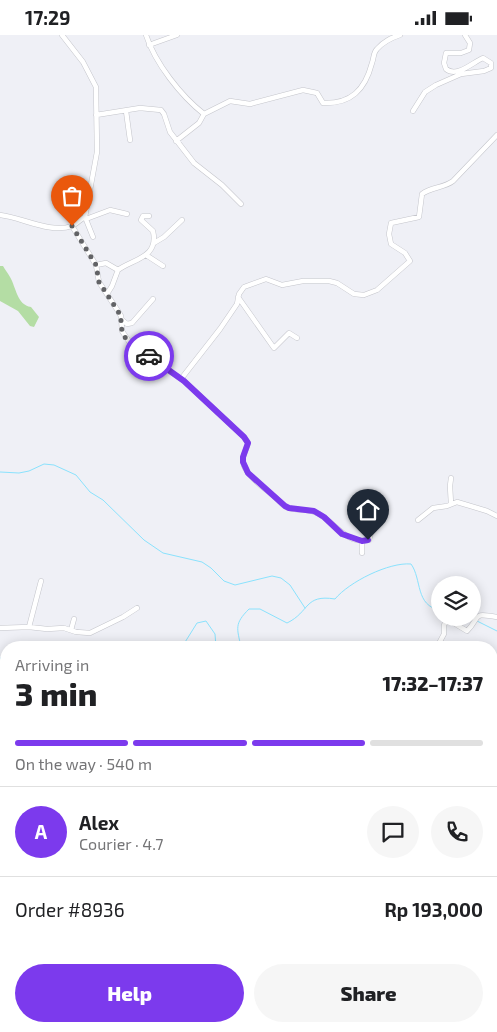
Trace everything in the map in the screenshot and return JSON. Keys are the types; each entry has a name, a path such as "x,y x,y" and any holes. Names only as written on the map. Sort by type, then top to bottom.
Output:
{"street":[{"path":"62,35 79,56 94,80 96,87 97,152 86,218 93,237"},
{"path":"146,35 149,45 179,90 204,114"},
{"path":"149,45 177,35"},
{"path":"176,141 199,123 204,114 230,101 255,104 303,90 317,93 322,103 352,97 359,91 366,78 377,49 390,37 400,35"},
{"path":"413,111 425,92 436,85 468,72 484,71 491,68 491,63 483,58 465,69 452,72 446,69 444,63 446,53 461,53 469,49 470,43 465,35"},
{"path":"96,115 143,108 161,110 168,129 196,165 222,185 242,204"},
{"path":"126,111 130,140"},
{"path":"181,379 220,329 237,304 238,297 244,287 266,279 282,285 303,281 332,281 358,295 364,295 377,290 410,261 405,253 391,244 389,234 391,223 420,217 422,194 439,186 446,186 453,181 497,135"},
{"path":"0,215 43,226 72,226 86,218 110,210 127,214"},
{"path":"149,216 143,215 141,220 153,231 154,243"},
{"path":"107,294 118,270 140,260 154,243 164,237 182,220"},
{"path":"72,226 96,265 97,279 118,311 122,331 132,346 181,379 248,441 243,462 253,479 285,506 314,511 324,517 338,532 362,541 368,540 373,525"},
{"path":"146,255 163,266"},
{"path":"96,265 106,263 118,270"},
{"path":"238,297 274,348 289,333 297,339"},
{"path":"121,319 127,324 132,323 153,299"},
{"path":"451,478 451,504"},
{"path":"418,520 433,508 457,502 497,516"},
{"path":"362,541 362,553"},
{"path":"29,627 41,581"},
{"path":"0,628 64,628 90,633 137,608"},
{"path":"440,641 444,634 446,622 457,625 467,631 477,616 485,614 497,617"},
{"path":"71,630 74,619"},
{"path":"368,1032 380,1032"}],"green space":[{"path":"0,266 3,266 23,303 31,307 39,317 34,327 30,326 18,311 0,301"}],"waterway":[{"path":"0,472 19,473 29,471 44,464 54,465 76,475 90,492 103,500 144,540 163,553 202,562 224,581 235,585 272,576 281,578 290,585 305,608"},
{"path":"240,641 238,626 249,609 260,609 287,623 300,614 312,601 325,598 335,599 350,586 370,574 402,564 411,564 423,598 431,606"},
{"path":"186,641 197,623 206,621 215,634 216,641"},
{"path":"481,623 497,631"}],"way so far":[{"path":"72,226 96,265 97,279 121,316 121,327 124,336 132,346 149,356"}],"route":[{"path":"149,356 184,381 248,441 243,457 248,473 285,506 314,511 324,517 338,532 362,541 368,540"}]}
